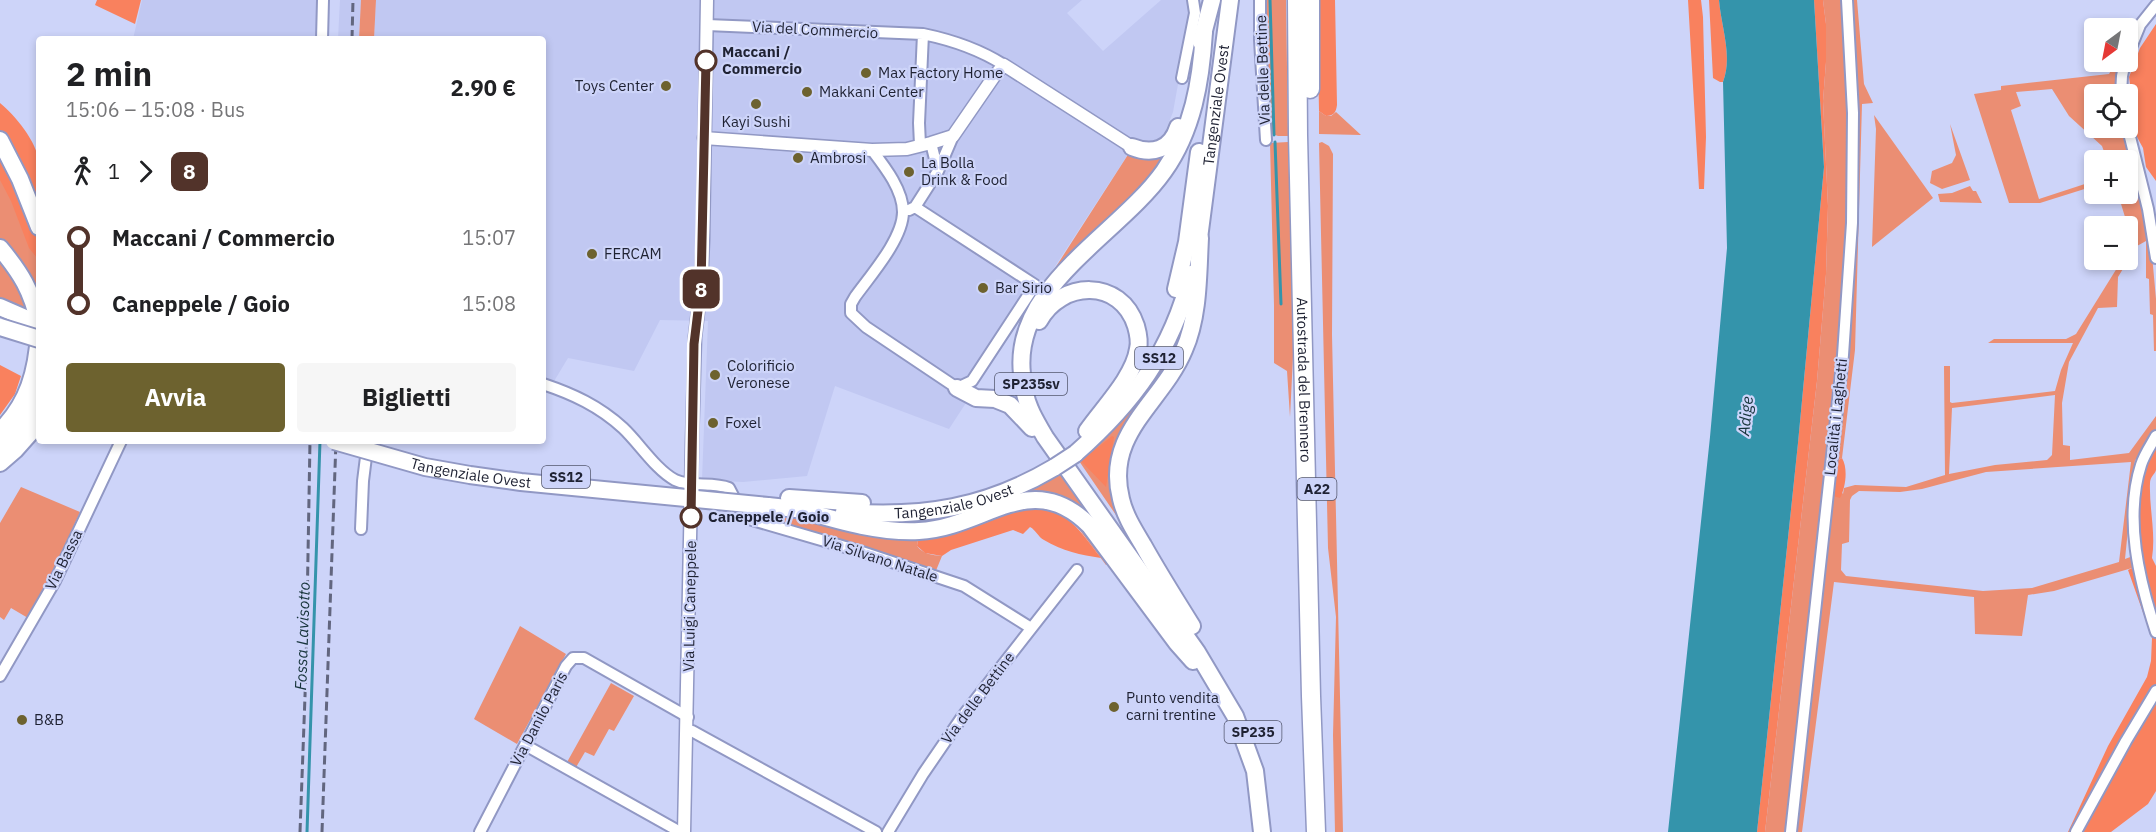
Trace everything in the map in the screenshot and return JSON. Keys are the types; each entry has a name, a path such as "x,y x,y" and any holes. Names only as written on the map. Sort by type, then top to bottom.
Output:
{"highway":[{"name":"SP235sv","path":"1212,0 1204,32 1202,58 1189,126 1170,162 1150,190 1046,293 1031,315 1022,346 1021,366 1023,391 1029,409 1045,438 1170,613 1219,689"},
{"name":"Tangenziale Ovest","path":"1072,449 1112,405 1138,371 1163,326 1177,287 1187,242 1219,0"},
{"name":"Tangenziale Ovest","path":"378,444 428,458 472,466 768,501 797,509 878,515 924,513 954,508 1017,488 1111,421 1158,361 1174,325 1188,286 1200,238 1230,0"},
{"name":"Autostrada del Brennero","path":"1297,0 1304,140 1325,832"},
{"name":"Autostrada del Brennero","path":"1310,0 1304,140 1311,696 1316,832"},
{"path":"1132,147 1142,151 1154,151 1165,147 1174,138 1189,92 1204,32"},
{"path":"0,140 20,178 36,219"},
{"path":"1200,238 1196,298 1190,334 1167,380 1130,431 1122,449 1118,484 1121,501 1128,518 1202,643"},
{"path":"0,248 28,287 36,310"},
{"name":"SP235sv","path":"1087,431 1128,375 1139,348 1138,333 1131,312 1115,298 1091,290 1066,294 1055,301 1043,314 1036,327 1031,346 1029,365 1031,383 1039,408 1061,444 1161,590 1202,643"},
{"path":"3,309 36,323"},
{"path":"0,327 36,339"},
{"path":"0,338 36,349"},
{"path":"0,431 16,414 28,391 36,367"},
{"path":"957,388 976,398 995,399 1010,405 1035,432 1045,438"},
{"path":"0,446 22,423 36,401"},
{"path":"0,462 15,450 36,426"},
{"name":"Tangenziale Ovest","path":"344,444 425,467 470,475 768,501 879,504 931,501 971,493 1052,463"},
{"path":"797,509 866,526 896,531 919,531 940,529 964,522 1022,500 1062,504 1073,510 1090,526 1176,643 1219,689"},
{"name":"SP235","path":"1202,643 1244,711 1257,741 1269,797 1271,832"},
{"name":"SP235","path":"1219,689 1238,724 1255,771 1262,832"}],"street":[{"path":"322,36 323,0"},
{"name":"Via Luigi Caneppele","path":"525,745 677,831 685,812 696,484 694,344 701,286 707,0"},
{"path":"1182,78 1195,13 1193,0"},
{"name":"Via delle Bettine","path":"1260,0 1266,140"},
{"name":"Località i Laghetti","path":"1791,832 1843,355 1851,235 1853,113 1847,0"},
{"path":"2138,31 2156,5"},
{"name":"Via del Commercio","path":"707,25 923,34 948,39 972,48 1004,65 1132,147"},
{"path":"923,34 919,123 925,144 939,171"},
{"path":"903,214 915,207 939,171 953,136 1004,65"},
{"path":"704,138 872,150 907,148 953,136"},
{"path":"2130,138 2148,209 2156,258"},
{"path":"872,150 896,187 902,202 903,214 900,230 855,297 851,304 851,313 866,327 957,388 972,381 1035,285 915,207"},
{"name":"Via Silvano Natale","path":"546,385 570,393 593,405 623,429 672,478 678,481 729,488 741,511 749,519 859,551 964,586 1031,628"},
{"path":"2156,436 2140,467 2134,522 2137,560 2156,632"},
{"name":"Via Bassa","path":"0,676 55,580 120,444"},
{"path":"361,529 367,444"},
{"name":"Via delle Bettine","path":"888,832 922,774 962,717 1077,570"},
{"name":"Via Danilo Paris","path":"480,832 566,666 573,658 584,658 687,723"},
{"path":"2076,832 2156,691"},
{"path":"687,723 692,730 876,832"}],"shaded area":[{"path":"97,0 141,0 135,24 95,5"},
{"path":"142,0 318,0 316,36 134,36"},
{"path":"340,0 361,0 359,36 338,36"},
{"path":"361,0 376,0 374,36 359,36"},
{"path":"376,0 1082,0 1067,13 1103,51 1161,0 1189,0 1191,12 1173,112 1164,135 1154,143 1136,142 949,429 835,386 807,476 743,482 702,480 708,321 660,320 634,371 568,358 553,383 546,381 546,36 374,36"},
{"path":"1264,0 1286,0 1288,136 1269,133 1265,79"},
{"path":"1317,0 1335,0 1337,105 1334,113 1329,116 1319,111"},
{"path":"1688,0 1701,0 1703,17 1706,137 1704,189 1699,189"},
{"path":"1709,0 1719,0 1727,51 1723,82 1713,78"},
{"path":"1814,0 1823,0 1826,24 1823,101 1828,206 1826,274 1817,381 1765,832 1757,832 1824,167"},
{"path":"1823,0 1844,0 1850,136 1844,306 1787,832 1765,832 1817,381 1826,274 1828,206 1823,101 1826,24"},
{"path":"1850,0 1857,0 1864,84 1873,103 1862,104 1855,350 1842,458 1833,463 1838,425 1846,392 1844,373 1859,128 1859,95 1854,82"},
{"path":"2156,24 2156,181 2146,167 2143,148 2138,138 2138,84 2130,84 2129,77 2131,72 2138,72 2140,48"},
{"path":"2123,72 2121,84 2084,84 2084,130 2069,116 2052,89 2016,92 2021,106 2011,110 2039,199 2084,184 2084,189 2040,203 2009,203 1974,94 2001,90 2001,86"},
{"path":"0,103 24,130 36,151 36,209 0,133"},
{"path":"1319,111 1326,116 1331,116 1336,112 1361,135 1319,134"},
{"path":"1874,115 1933,198 1872,247 1876,129"},
{"path":"1950,124 1970,180 1942,189 1930,183 1932,171 1952,163 1956,155"},
{"path":"2093,138 2127,138 2128,150 2103,150"},
{"path":"1288,142 1294,337 1290,417 1287,371 1274,363 1270,143"},
{"path":"1322,142 1329,146 1333,154 1332,335 1343,832 1335,832 1333,735 1336,617 1328,548 1319,143"},
{"path":"0,147 36,234 36,307 0,241"},
{"path":"0,147 36,234 36,257 29,248 11,201 0,180"},
{"path":"1131,150 1167,150 1165,165 1032,304"},
{"path":"1970,186 1973,191 1976,191 1982,203 1940,202 1938,194 1952,193"},
{"path":"2138,195 2151,244 2156,299 2156,351 2154,351 2153,315 2150,314 2149,279 2146,278 2146,241 2138,245 2138,216 2125,216 2121,204 2138,204"},
{"path":"0,255 10,269 32,316 0,302"},
{"path":"2116,270 2122,270 2118,277 2117,307 2098,308 2069,362 2062,403 2063,445 2070,446 2070,460 2129,453 2156,416 2156,430 2139,458 2135,460 2125,559 2133,556 2135,569 2054,591 2028,595 2022,636 1975,634 1974,597 1834,582 1802,832 1793,832 1800,806 1804,770 1801,761 1821,578 1827,560 1832,478 1843,494 1844,488 1855,485 1906,487 1945,475 1944,366 1950,366 1950,402 1952,403 2055,391 2073,343 1988,343 1994,339 2066,339 2076,334","holes":["2055,395 2052,455 2047,460 1995,465 1949,474 1952,408","2131,462 2119,562 2032,588 1983,591 1846,576 1841,570 1842,544 1849,542 1850,500 1859,491 1900,492 1922,489 1986,472"]},
{"path":"1196,275 1182,342 1118,445 1131,537 1077,458 1112,427"},
{"path":"0,365 21,376 15,394 0,415"},
{"path":"1112,436 1114,437 1106,487 1081,461"},
{"path":"2156,441 2156,470 2150,481 2150,492 2152,558 2156,566 2156,617 2141,565 2137,504 2147,458"},
{"path":"1842,458 1846,478 1840,498 1833,496 1833,463"},
{"path":"1060,469 1153,603 1069,504 916,527 869,519 906,519"},
{"path":"21,487 80,512 50,579 28,618 11,608 4,620 0,617 0,523"},
{"path":"1030,508 1064,517 1079,530 1101,558 1058,547 1042,539 1030,527 1023,534 1013,530 951,550 942,556 925,553 917,546 918,540 961,532"},
{"path":"1008,509 1068,513 1111,562 1106,565 1076,525 1067,517 982,525 958,533 918,540 917,546 922,551 942,556 935,573 752,517 746,511 768,512 879,532"},
{"path":"2135,569 2156,639 2156,684 2073,832 2068,832 2108,746 2147,677 2151,661 2152,638 2128,570"},
{"path":"520,626 566,654 517,744 474,719"},
{"path":"611,683 634,696 614,731 609,729 594,756 585,752 575,769 566,764"},
{"path":"2156,696 2156,791 2148,804 2111,832 2080,832"}],"water":[{"name":"Adige","path":"1719,0 1814,0 1824,167 1757,832 1668,832 1710,437 1727,248 1723,82 1727,51"}],"waterway":[{"path":"1270,0 1274,135"},
{"path":"1275,142 1281,304"},
{"name":"Fossa Lavisotto","path":"307,832 320,444"}],"railway":[{"path":"352,36 353,0"},
{"path":"300,832 306,669 310,444"},
{"path":"322,832 336,444"}],"bus line":[{"name":"8","path":"691,517 694,344 701,286 704,211 706,61"}],"place":[{"name":"Maccani / Commercio","path":"706,61"},
{"name":"Max Factory Home","path":"866,73"},
{"name":"Toys Center","path":"666,86"},
{"name":"Makkani Center","path":"807,92"},
{"name":"Kayi Sushi","path":"756,104"},
{"name":"Ambrosi","path":"798,158"},
{"name":"La Bolla Drink & Food","path":"909,172"},
{"name":"FERCAM","path":"592,254"},
{"name":"Bar Sirio","path":"983,288"},
{"name":"Colorificio Veronese","path":"715,375"},
{"name":"Foxel","path":"713,423"},
{"name":"Caneppele / Goio","path":"691,517"},
{"name":"Punto vendita carni trentine","path":"1114,707"},
{"name":"B&B","path":"22,720"}]}
